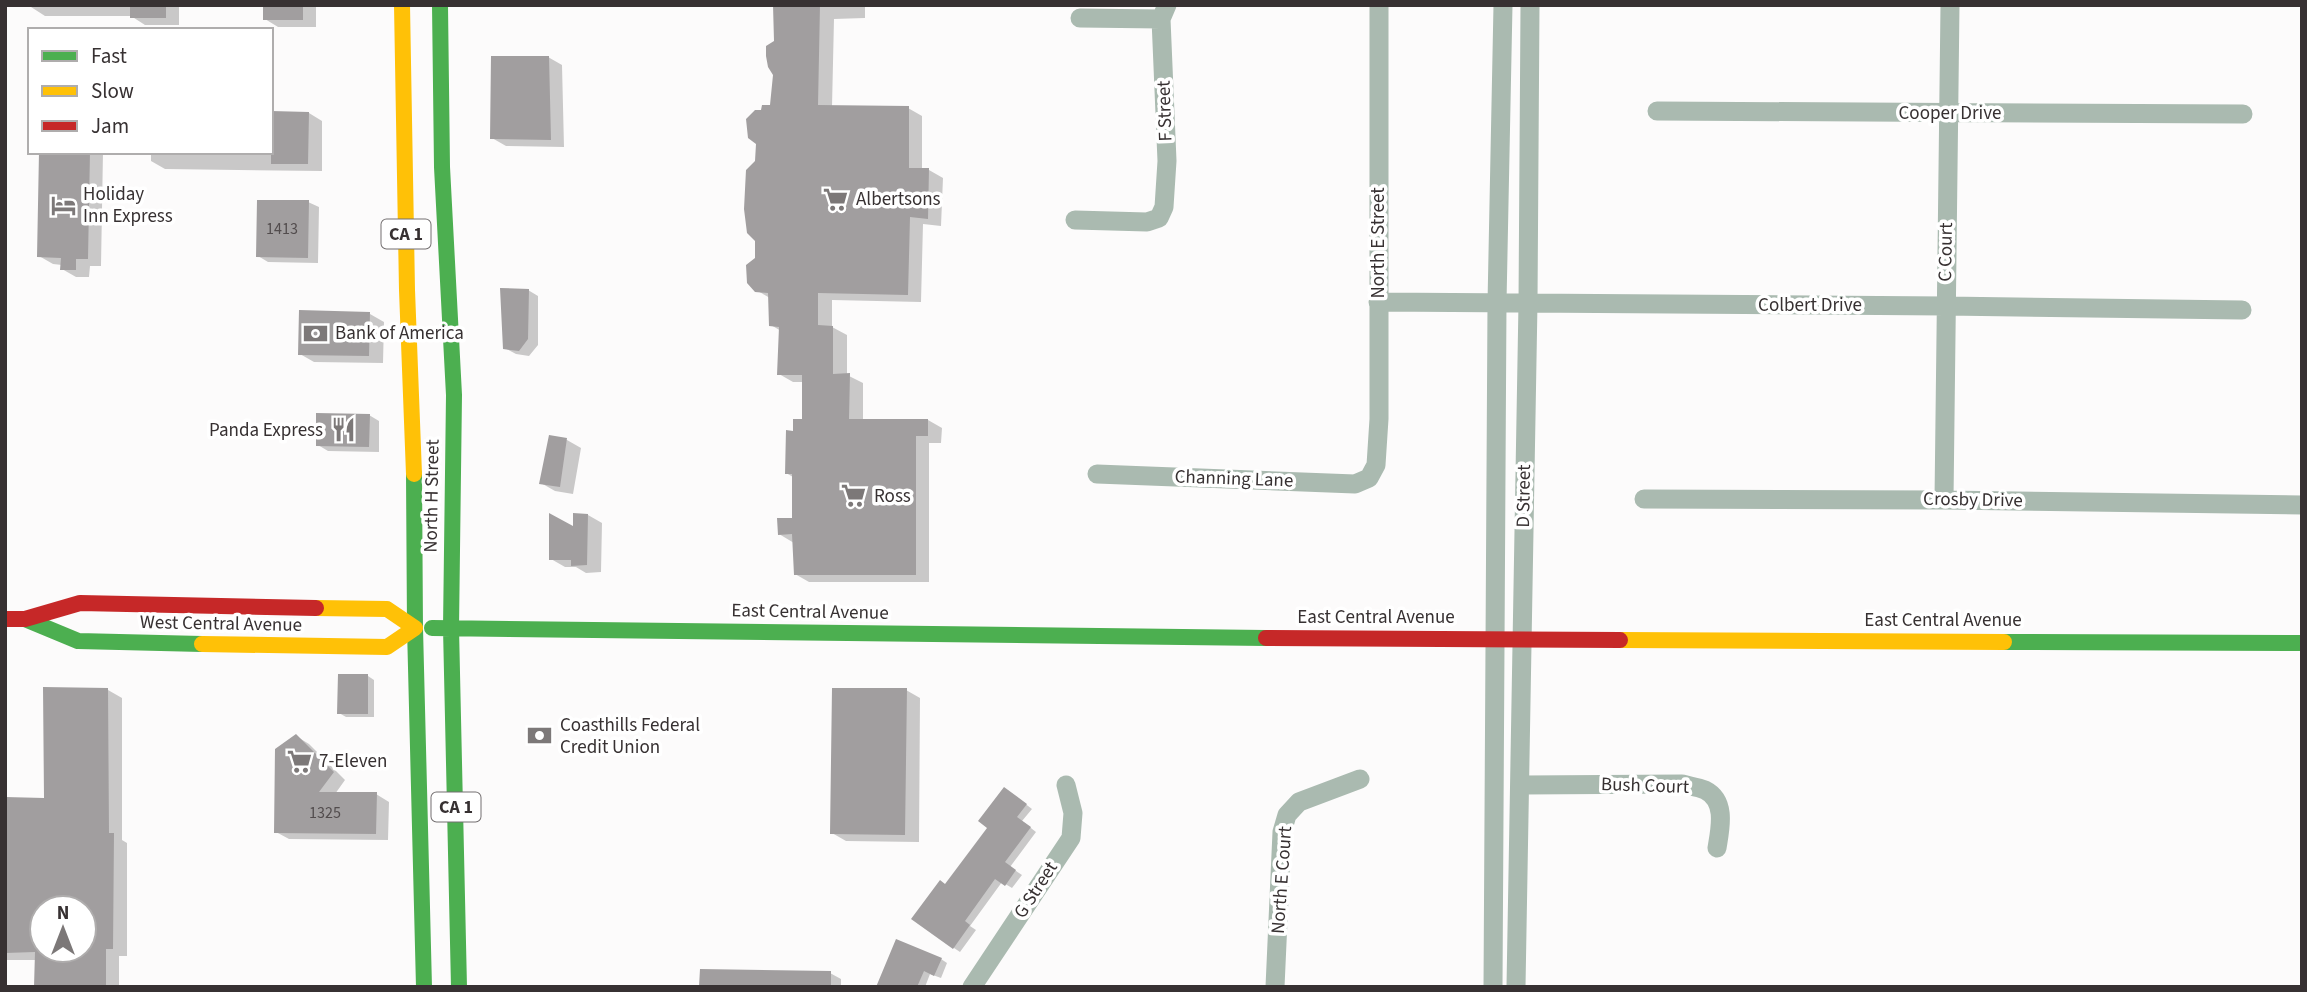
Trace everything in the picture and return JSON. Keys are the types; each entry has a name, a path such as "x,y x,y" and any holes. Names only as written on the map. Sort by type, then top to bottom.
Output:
{"main road":[{"name":"North H Street","path":"402,5 407,289 414,434 415,628 424,987"},
{"name":"North H Street","path":"440,5 442,167 454,395 451,628 459,987"},
{"name":"West Central Avenue","path":"5,619 25,620 79,641 292,647 387,647 415,628 387,609 80,603 25,620"},
{"path":"415,628 451,628"},
{"name":"East Central Avenue","path":"451,628 768,634 2302,643"}],"street":[{"name":"North E Street","path":"1369,478 1376,465 1379,419 1379,5"},
{"name":"D Street","path":"1493,987 1497,303 1503,5"},
{"name":"D Street","path":"1516,987 1528,303 1530,5"},
{"name":"C Court","path":"1944,500 1950,5"},
{"path":"1080,18 1164,12"},
{"name":"F Street","path":"1075,220 1147,222 1159,218 1164,207 1167,161 1164,12"},
{"name":"Cooper Drive","path":"1657,111 2243,114"},
{"name":"Colbert Drive","path":"1378,302 2242,310"},
{"name":"Channing Lane","path":"1097,474 1355,484 1369,478"},
{"name":"Crosby Drive","path":"1644,499 2302,505"},
{"name":"North E Court","path":"1275,987 1282,832 1287,815 1299,802 1360,779"},
{"name":"Bush Court","path":"1521,785 1682,784 1704,790 1713,796 1722,817 1717,848"},
{"name":"G Street","path":"972,987 1071,838 1073,813 1066,785"}],"building":[{"path":"130,5 166,5 166,18 130,18"},
{"path":"263,5 303,5 303,20 263,20"},
{"path":"773,5 820,5 818,105 909,106 909,168 929,168 928,219 910,217 908,295 818,293 818,325 833,326 833,374 850,373 849,419 928,419 928,436 916,436 916,575 794,575 792,534 778,535 777,518 792,518 792,474 785,474 786,430 793,431 793,419 802,419 802,375 777,375 779,327 769,326 768,293 755,292 747,283 746,265 755,258 755,241 747,233 744,209 746,170 755,161 756,144 748,138 746,119 755,110 761,110 762,105 770,105 773,75 768,67 766,46 774,41"},
{"path":"491,56 549,56 551,140 490,139"},
{"path":"273,111 309,112 308,164 271,164"},
{"name":"Holiday Inn Express","path":"39,154 90,154 88,259 76,259 76,270 60,270 61,258 37,257"},
{"path":"257,200 309,200 308,258 256,257"},
{"path":"500,288 529,289 528,339 519,351 503,349"},
{"path":"299,310 370,312 369,356 298,355"},
{"name":"Panda Express","path":"316,413 370,414 369,447 316,446"},
{"path":"549,435 567,438 560,487 539,484"},
{"path":"549,513 573,526 573,513 588,514 587,565 571,566 571,560 549,560"},
{"path":"338,674 368,674 368,714 337,714"},
{"path":"43,687 108,688 109,833 114,833 113,949 106,949 106,987 34,987 35,964 98,964 98,894 28,894 28,952 5,953 5,797 44,798"},
{"path":"832,688 907,688 905,835 830,834"},
{"path":"296,734 334,772 319,792 377,792 376,834 274,833 275,749"},
{"path":"1004,787 1027,804 1017,817 1031,827 1005,862 1016,870 1005,886 995,879 965,921 970,925 953,949 911,919 940,880 945,884 987,828 978,821"},
{"path":"896,939 942,958 934,976 924,971 917,987 876,987"},
{"path":"700,969 831,971 831,987 699,987"}],"traffic: fast":[{"path":"440,5 442,167 454,395 451,628 459,987"},
{"path":"414,474 424,987"},
{"path":"25,619 78,641 202,644"},
{"path":"432,628 1266,638"},
{"path":"2004,642 2302,643"}],"traffic: slow":[{"path":"402,5 407,290 414,474"},
{"path":"202,644 387,647 415,628 387,609 316,608"},
{"path":"1620,640 2004,642"}],"traffic: jam":[{"path":"5,619 25,619 80,603 316,608"},
{"path":"1266,638 1620,640"}],"place":[{"name":"Albertsons","path":"836,199"},
{"name":"Holiday Inn Express","path":"63,205"},
{"name":"Bank of America","path":"315,333"},
{"name":"Panda Express","path":"343,430"},
{"name":"Ross","path":"854,496"},
{"name":"Coasthills Federal Credit Union","path":"540,736"},
{"name":"7-Eleven","path":"299,761"}]}
